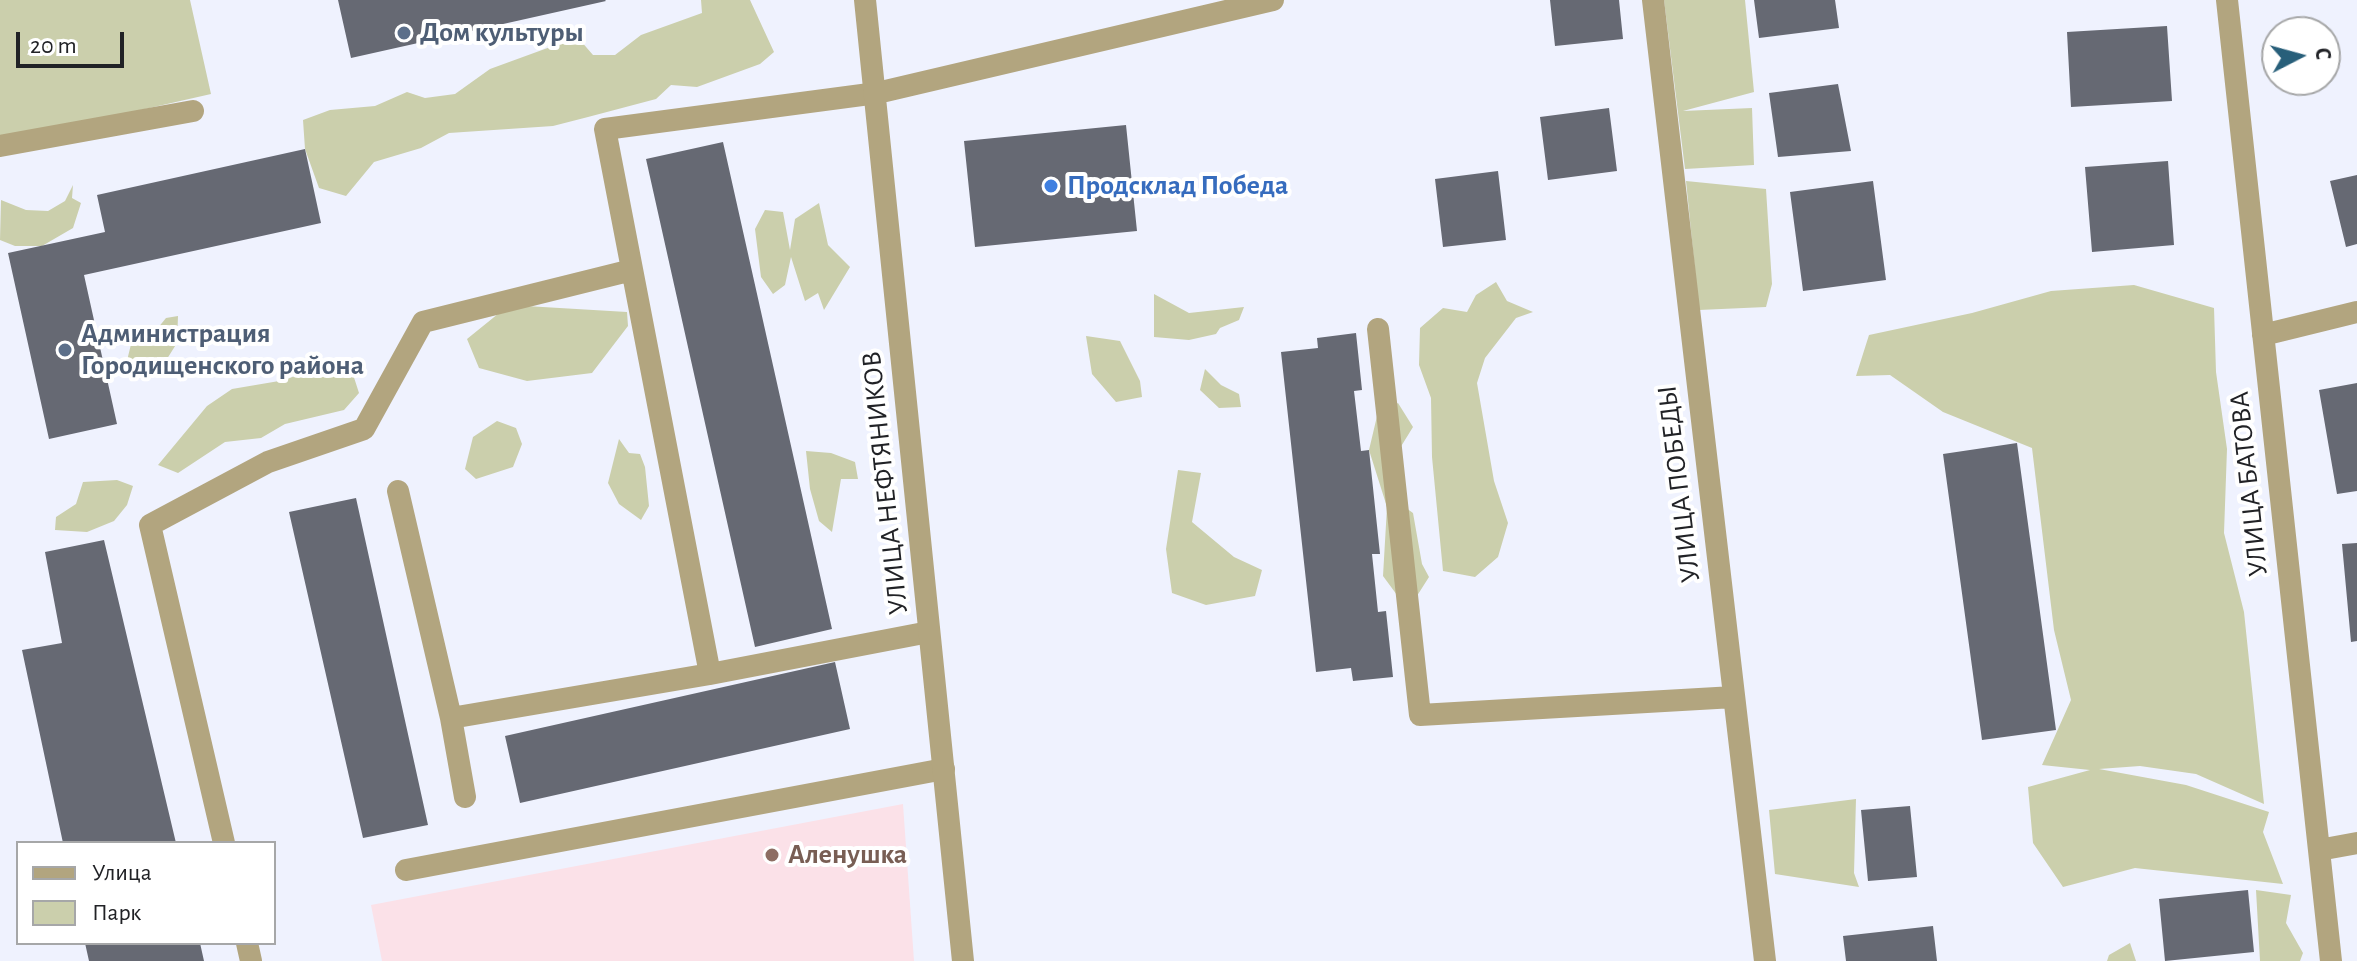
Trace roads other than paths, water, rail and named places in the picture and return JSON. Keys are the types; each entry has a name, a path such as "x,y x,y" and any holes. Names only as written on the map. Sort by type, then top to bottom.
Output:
{"street":[{"name":"УЛИЦА НЕФТЯНИКОВ","path":"865,0 877,93 963,961"},
{"path":"710,674 605,129 877,93 1273,0"},
{"name":"УЛИЦА ПОБЕДЫ","path":"1653,0 1765,961"},
{"name":"УЛИЦА БАТОВА","path":"2227,0 2331,961"},
{"path":"0,146 193,111"},
{"path":"224,841 150,525 268,462 364,429 423,322 632,270"},
{"path":"2263,335 2357,312"},
{"path":"1378,329 1420,715 1734,697"},
{"path":"398,491 451,718 465,797"},
{"path":"451,718 710,674 929,632"},
{"path":"406,870 944,769"},
{"path":"2319,850 2357,843"}],"place":[{"name":"Дом культуры","path":"404,33"},
{"name":"Продсклад Победа","path":"1051,186"},
{"name":"Администрация Городищенского района","path":"65,350"},
{"name":"Аленушка","path":"772,855"}]}
